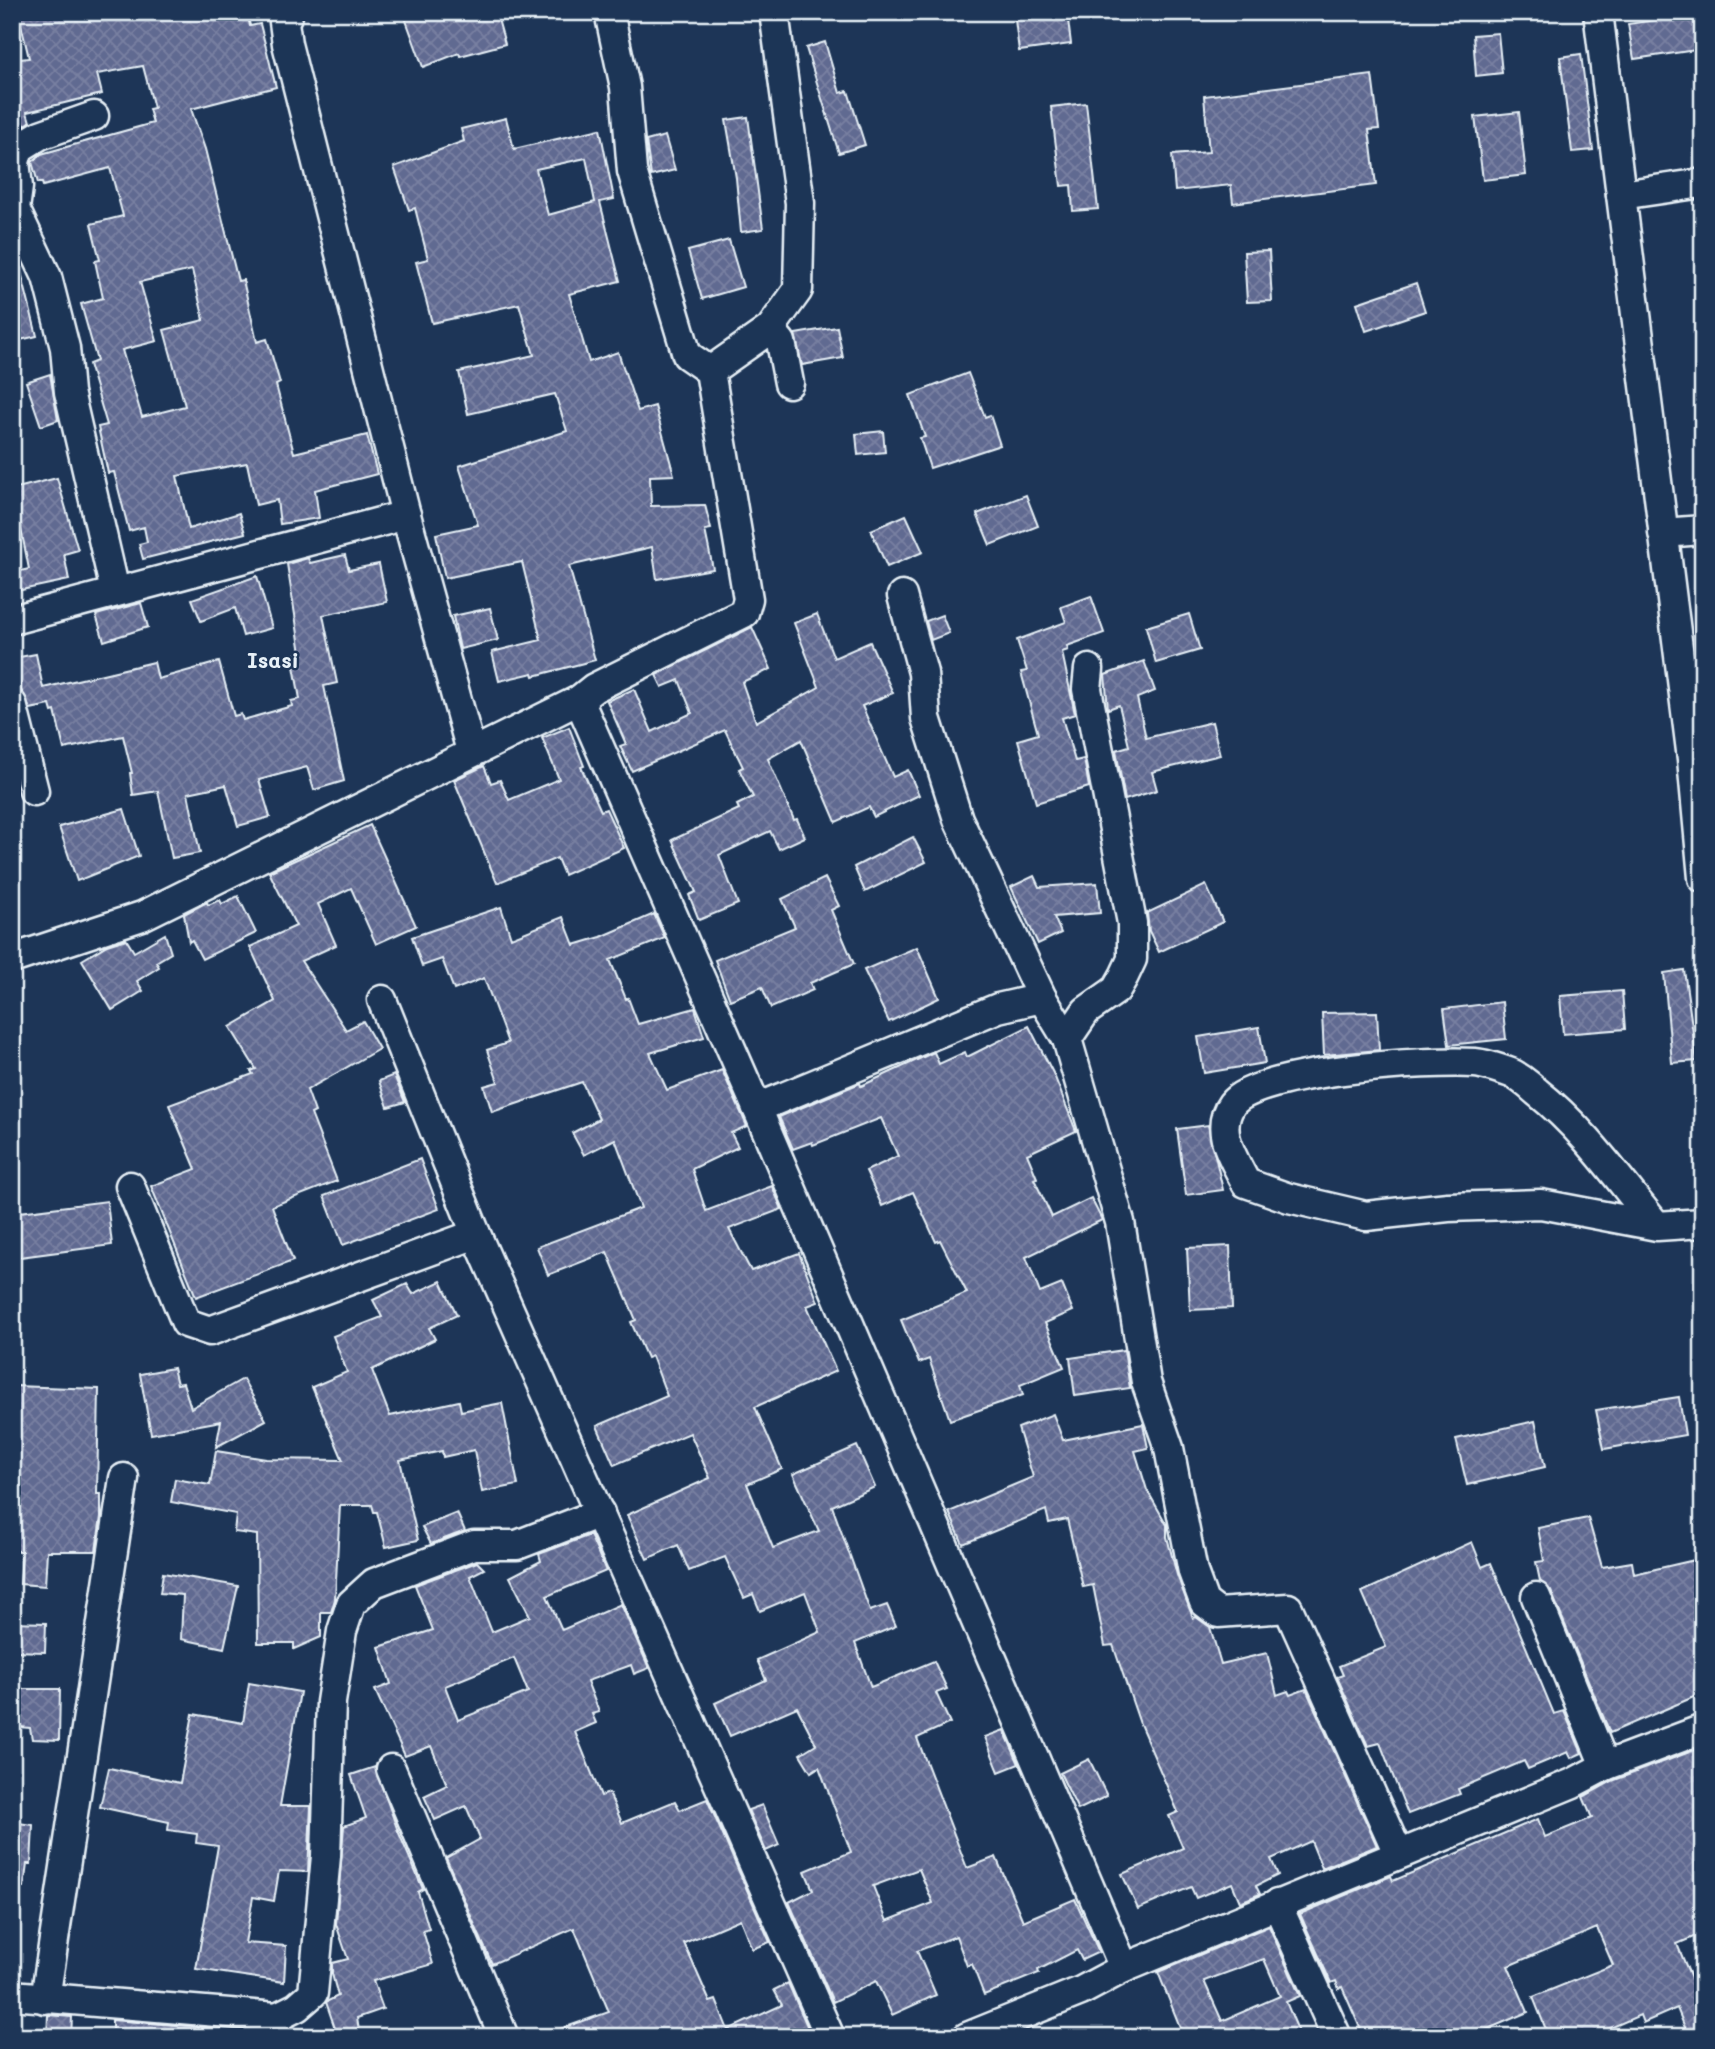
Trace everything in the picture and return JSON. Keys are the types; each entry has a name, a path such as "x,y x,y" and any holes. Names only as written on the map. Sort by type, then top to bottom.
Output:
{"street":[{"path":"289,12 284,22 287,44 406,515 471,751"},
{"path":"12,959 142,916 471,751 579,700 594,688 744,613 748,599 710,371 687,355 632,170 625,88 608,12"},
{"path":"710,371 770,329 798,290 800,203 774,12"},
{"path":"1598,12 1663,533 1697,759 1703,877"},
{"path":"94,116 40,135 19,148 15,162 18,187 14,209 47,276 65,348 69,392 115,591"},
{"path":"1621,195 1703,183"},
{"path":"770,329 781,342 789,383"},
{"path":"12,620 406,515"},
{"path":"1663,533 1703,530"},
{"path":"902,596 923,673 926,718 958,819 1042,998 1067,1039 1120,1222 1146,1382 1169,1448 1193,1572 1204,1602 1218,1613 1288,1608 1398,1853"},
{"path":"1067,1039 1086,1011 1116,990 1132,959 1132,923 1087,689 1090,669"},
{"path":"579,700 757,1108 1124,1968"},
{"path":"12,704 34,791"},
{"path":"757,1108 998,1008 1042,998"},
{"path":"382,1000 476,1234 830,2037"},
{"path":"1657,1226 1580,1131 1549,1102 1514,1074 1477,1063 1404,1064 1293,1077 1247,1092 1233,1103 1225,1118 1224,1135 1246,1183 1289,1198 1366,1216 1448,1207 1541,1204 1657,1226 1703,1223"},
{"path":"130,1186 186,1323 210,1331 476,1234"},
{"path":"45,1999 124,1478"},
{"path":"12,1995 276,2027 313,1993 327,1843 331,1702 342,1631 351,1604 374,1583 474,1545 517,1545 600,1513"},
{"path":"1536,1597 1605,1766"},
{"path":"967,2037 1081,1991 1124,1968 1398,1853 1573,1783 1605,1766 1703,1729"},
{"path":"391,1769 504,2037"},
{"path":"1278,1904 1337,2037"}],"building":[{"path":"18,12 247,12 250,26 260,24 276,87 191,109 205,149 238,281 243,280 257,342 267,339 280,383 276,385 294,453 367,435 377,474 315,490 319,518 280,524 277,500 256,505 247,463 177,476 189,529 239,513 245,533 143,559 139,544 147,542 144,527 129,531 114,472 108,473 98,427 107,425 89,364 97,361 81,304 103,298 95,261 100,260 91,224 123,216 110,168 43,186 38,183 32,162 41,154 153,123 149,109 154,108 143,66 97,74 102,94 27,112 30,122 12,133 12,60 29,58","holes":["192,270 204,320 164,330 185,406 142,417 122,350 157,341 140,282"]},
{"path":"403,12 496,12 505,44 460,56 459,53 423,67"},
{"path":"1014,12 1067,12 1071,44 1019,51"},
{"path":"1700,13 1703,49 1634,59 1628,24"},
{"path":"1498,33 1502,73 1476,76 1473,35"},
{"path":"825,42 840,93 848,91 865,145 839,153 806,48"},
{"path":"1581,54 1593,150 1572,152 1560,57"},
{"path":"1372,75 1379,129 1369,130 1376,185 1233,203 1231,185 1175,191 1172,155 1209,152 1204,96"},
{"path":"1086,103 1098,209 1073,211 1071,185 1061,186 1051,107"},
{"path":"1519,112 1526,175 1483,180 1475,117"},
{"path":"748,117 763,229 741,232 736,178 726,120"},
{"path":"506,118 514,149 600,129 614,199 600,202 620,281 569,294 589,362 618,352 638,411 655,406 674,475 650,476 651,506 705,505 711,529 705,530 713,569 657,579 652,547 569,566 595,660 534,676 533,673 499,681 492,652 541,640 522,562 445,578 436,534 478,525 459,466 567,431 555,394 468,414 459,372 534,355 519,304 432,323 416,262 428,259 415,208 409,210 394,167 464,141 461,129","holes":["586,158 595,202 548,215 536,169"]},
{"path":"665,136 675,170 651,176 646,141"},
{"path":"729,240 743,287 702,299 688,251"},
{"path":"1269,251 1272,301 1247,302 1244,252"},
{"path":"19,264 37,336 12,342 12,265"},
{"path":"1416,283 1425,311 1366,331 1357,303"},
{"path":"837,327 843,358 802,365 795,334"},
{"path":"968,373 985,417 990,415 1000,445 930,468 920,438 925,437 910,395"},
{"path":"50,374 58,420 41,426 26,382"},
{"path":"883,431 885,452 858,455 856,434"},
{"path":"57,478 78,550 64,554 69,580 12,592 12,573 29,569 13,489"},
{"path":"1026,495 1038,526 990,545 977,514"},
{"path":"906,515 923,552 887,567 871,530"},
{"path":"345,555 349,570 379,564 387,602 323,615 337,683 324,686 344,781 314,790 307,767 259,780 270,817 238,826 226,785 188,793 200,853 172,858 158,791 133,795 132,773 123,736 64,749 55,711 52,712 50,705 30,709 21,690 14,658 36,654 43,688 154,662 158,679 219,662 234,716 241,714 243,720 292,706 291,701 300,699 292,655 301,653 287,564 308,558 310,563"},
{"path":"257,576 272,628 243,636 235,608 201,621 192,599"},
{"path":"1091,596 1104,633 1067,646 1068,650 1062,652 1075,714 1062,718 1075,761 1084,759 1089,787 1036,803 1018,740 1038,734 1021,672 1027,671 1017,640 1066,622 1061,607"},
{"path":"141,603 148,627 104,641 96,615"},
{"path":"490,608 498,640 460,649 453,616"},
{"path":"817,614 834,658 870,642 893,693 862,706 893,777 908,770 919,795 874,817 869,807 836,822 801,740 768,759 794,820 797,819 805,837 779,849 770,831 719,855 738,904 699,920 689,895 696,892 672,840 739,809 737,805 753,797 739,769 743,767 725,730 632,771 620,746 626,744 607,701 634,689 652,732 692,713 679,680 662,687 656,675 752,627 771,669 742,682 756,722 819,687 794,623"},
{"path":"1189,614 1200,650 1156,663 1146,627"},
{"path":"942,615 949,633 931,640 926,621"},
{"path":"1144,661 1155,691 1137,698 1146,738 1212,722 1220,755 1152,772 1157,790 1125,800 1116,750 1129,746 1119,705 1108,709 1105,675"},
{"path":"569,727 584,766 581,767 601,811 606,809 624,848 564,875 557,858 497,883 454,780 484,766 491,783 500,780 509,800 559,779 542,738"},
{"path":"124,809 139,856 77,881 59,827"},
{"path":"370,825 416,926 376,944 351,888 318,904 336,945 301,961 346,1030 363,1021 379,1049 307,1090 315,1112 311,1114 337,1181 272,1206 293,1261 196,1297 151,1186 196,1169 169,1105 253,1074 251,1071 256,1069 230,1027 275,1001 250,947 296,926 269,872"},
{"path":"913,837 926,862 865,892 854,867"},
{"path":"1034,876 1039,887 1097,883 1100,913 1054,917 1061,933 1038,944 1011,887"},
{"path":"825,878 839,906 831,910 854,964 810,983 813,990 771,1008 762,987 730,1000 715,960 795,927 782,899"},
{"path":"1206,885 1223,922 1159,952 1149,931 1147,913"},
{"path":"238,896 256,933 202,959 192,940 189,942 184,914 207,902 208,905 220,900 222,904"},
{"path":"501,907 511,938 563,917 574,945 601,937 654,914 665,938 610,960 626,999 628,998 638,1024 695,1008 704,1037 650,1053 667,1090 722,1070 747,1126 731,1133 738,1147 692,1169 706,1211 772,1186 782,1209 729,1229 751,1271 799,1253 818,1302 807,1306 836,1371 755,1407 782,1469 747,1484 773,1548 819,1531 793,1474 857,1446 875,1487 832,1506 870,1611 887,1605 896,1626 855,1643 871,1687 934,1661 947,1689 936,1693 950,1723 917,1738 967,1868 996,1857 1023,1921 1075,1899 1099,1952 1082,1960 1077,1950 1038,1970 1039,1973 984,1995 972,1964 967,1966 956,1936 917,1951 936,1995 892,2015 876,1981 833,2002 789,1902 813,1890 805,1871 851,1852 819,1767 811,1772 800,1754 816,1744 797,1707 730,1736 715,1703 766,1680 757,1660 820,1632 805,1592 760,1611 753,1594 744,1598 725,1557 689,1571 678,1545 647,1559 627,1515 710,1478 690,1433 614,1465 597,1426 667,1396 652,1356 647,1358 631,1322 636,1320 607,1252 548,1275 537,1247 641,1208 615,1139 584,1155 572,1133 599,1119 582,1082 492,1112 484,1086 498,1082 487,1050 508,1043 484,978 454,990 442,959 422,966 412,937","holes":["919,1869 933,1903 887,1921 873,1886"]},
{"path":"165,934 171,953 156,962 159,967 137,981 143,991 112,1010 82,960 107,945 126,939 134,952"},
{"path":"917,947 939,998 889,1022 864,970"},
{"path":"1684,970 1697,1061 1672,1063 1664,973"},
{"path":"1622,991 1625,1029 1563,1034 1560,996"},
{"path":"1502,1002 1506,1039 1449,1045 1444,1009"},
{"path":"1377,1012 1379,1050 1324,1055 1322,1013"},
{"path":"1029,1026 1054,1075 1076,1131 1027,1154 1037,1178 1034,1179 1052,1217 1091,1198 1102,1220 1026,1257 1040,1293 1062,1284 1073,1311 1045,1323 1064,1367 1020,1385 1023,1395 950,1420 929,1359 919,1363 901,1320 967,1293 940,1240 936,1242 913,1192 882,1206 866,1171 898,1156 881,1118 813,1145 812,1142 793,1149 779,1117 860,1083 861,1086 934,1052 939,1064 965,1052 967,1057"},
{"path":"1259,1027 1265,1063 1204,1073 1198,1037"},
{"path":"394,1075 405,1102 388,1107 379,1081"},
{"path":"1208,1125 1223,1190 1186,1195 1177,1129"},
{"path":"420,1159 439,1209 343,1245 324,1196"},
{"path":"107,1201 112,1245 12,1258 12,1213"},
{"path":"1230,1246 1232,1308 1190,1310 1187,1248"},
{"path":"441,1281 457,1315 429,1328 435,1339 372,1370 390,1416 459,1401 461,1411 502,1403 518,1485 482,1492 474,1450 443,1457 442,1451 400,1460 418,1540 386,1547 377,1512 374,1512 372,1505 340,1505 335,1599 331,1612 321,1612 321,1637 294,1649 294,1643 258,1643 257,1535 234,1532 236,1514 171,1502 175,1479 210,1485 216,1451 266,1459 343,1460 312,1387 347,1372 333,1336 382,1317 373,1300 407,1284 413,1294"},
{"path":"1124,1350 1130,1388 1075,1396 1070,1358"},
{"path":"173,1368 177,1384 183,1383 191,1408 243,1379 266,1420 216,1447 221,1421 151,1434 140,1374"},
{"path":"14,1386 99,1389 97,1494 101,1494 101,1517 96,1551 47,1551 45,1586 20,1584 22,1551 12,1551"},
{"path":"1679,1397 1685,1435 1604,1449 1596,1410"},
{"path":"1053,1414 1063,1440 1143,1424 1148,1448 1135,1451 1147,1490 1167,1525 1167,1537 1177,1575 1193,1618 1196,1617 1210,1627 1221,1664 1267,1653 1277,1695 1288,1691 1290,1695 1306,1689 1377,1846 1322,1868 1311,1841 1271,1859 1278,1875 1256,1886 1260,1894 1240,1902 1232,1883 1196,1898 1191,1887 1138,1909 1122,1874 1183,1848 1169,1816 1178,1812 1140,1724 1113,1645 1105,1646 1093,1585 1083,1587 1067,1519 1049,1523 1046,1510 963,1544 949,1512 1033,1477 1018,1428"},
{"path":"1535,1421 1545,1467 1467,1485 1456,1439"},
{"path":"457,1513 465,1531 431,1544 422,1527"},
{"path":"1588,1518 1602,1567 1632,1562 1634,1574 1703,1558 1703,1693 1610,1733 1551,1591 1540,1581 1536,1562 1544,1561 1538,1528"},
{"path":"590,1535 606,1571 547,1596 562,1630 621,1604 649,1668 634,1674 631,1665 587,1681 599,1712 592,1714 596,1723 575,1732 601,1796 609,1793 622,1823 675,1801 680,1810 707,1799 770,1942 752,1949 740,1919 684,1943 710,2002 716,2000 728,2030 782,2005 774,1990 788,1983 812,2037 546,2037 546,2034 609,2012 574,1928 492,1964 446,1858 480,1839 466,1806 435,1820 424,1796 447,1785 431,1746 405,1756 375,1690 391,1684 379,1647 433,1630 415,1585 477,1562 484,1569 470,1576 492,1632 530,1616 510,1577 541,1561 539,1554","holes":["514,1658 528,1692 458,1720 445,1686"]},
{"path":"1472,1542 1482,1567 1491,1563 1554,1714 1564,1711 1582,1753 1571,1758 1568,1752 1528,1769 1524,1761 1458,1789 1460,1794 1408,1814 1380,1743 1368,1746 1337,1677 1343,1675 1339,1666 1386,1647 1362,1592"},
{"path":"163,1573 238,1586 224,1648 181,1639 183,1595 160,1593"},
{"path":"12,1622 46,1623 45,1652 12,1651"},
{"path":"249,1683 300,1692 280,1806 311,1806 308,1872 279,1871 274,1901 253,1897 245,1943 286,1946 284,1982 196,1969 218,1846 196,1843 197,1834 168,1830 169,1822 100,1807 109,1768 180,1783 193,1714 243,1723"},
{"path":"12,1689 60,1689 59,1740 32,1739 30,1728 20,1727 20,1721 12,1721"},
{"path":"1004,1730 1019,1764 999,1772 985,1737"},
{"path":"1703,1747 1703,1933 1677,1944 1694,1985 1703,1982 1703,2029 1688,2035 1677,2008 1643,2023 1640,2015 1601,2032 1603,2037 1549,2037 1533,1997 1613,1965 1597,1928 1508,1966 1528,2012 1469,2037 1364,2037 1342,1987 1339,1989 1336,1981 1331,1983 1300,1914 1391,1876 1393,1881 1538,1819 1545,1837 1592,1818 1583,1797 1612,1781"},
{"path":"1089,1759 1107,1796 1078,1810 1060,1773"},
{"path":"375,1767 423,1889 418,1892 429,1929 423,1931 433,1964 373,1981 383,2009 357,2018 360,2037 338,2037 326,2002 338,1996 332,1963 348,1959 336,1924 344,1826 366,1818 351,1775"},
{"path":"762,1805 779,1845 766,1851 748,1810"},
{"path":"12,1822 33,1825 31,1864 27,1864 24,1887 12,1886"},
{"path":"1269,1926 1300,1996 1286,2002 1301,2037 1184,2037 1158,1972","holes":["1264,1959 1280,1996 1222,2021 1204,1981"]},
{"path":"48,2015 72,2017 71,2037 47,2037"},
{"path":"112,2020 212,2028 211,2037 112,2037"}],"district":[{"name":"Isasi","path":"273,659"}]}
